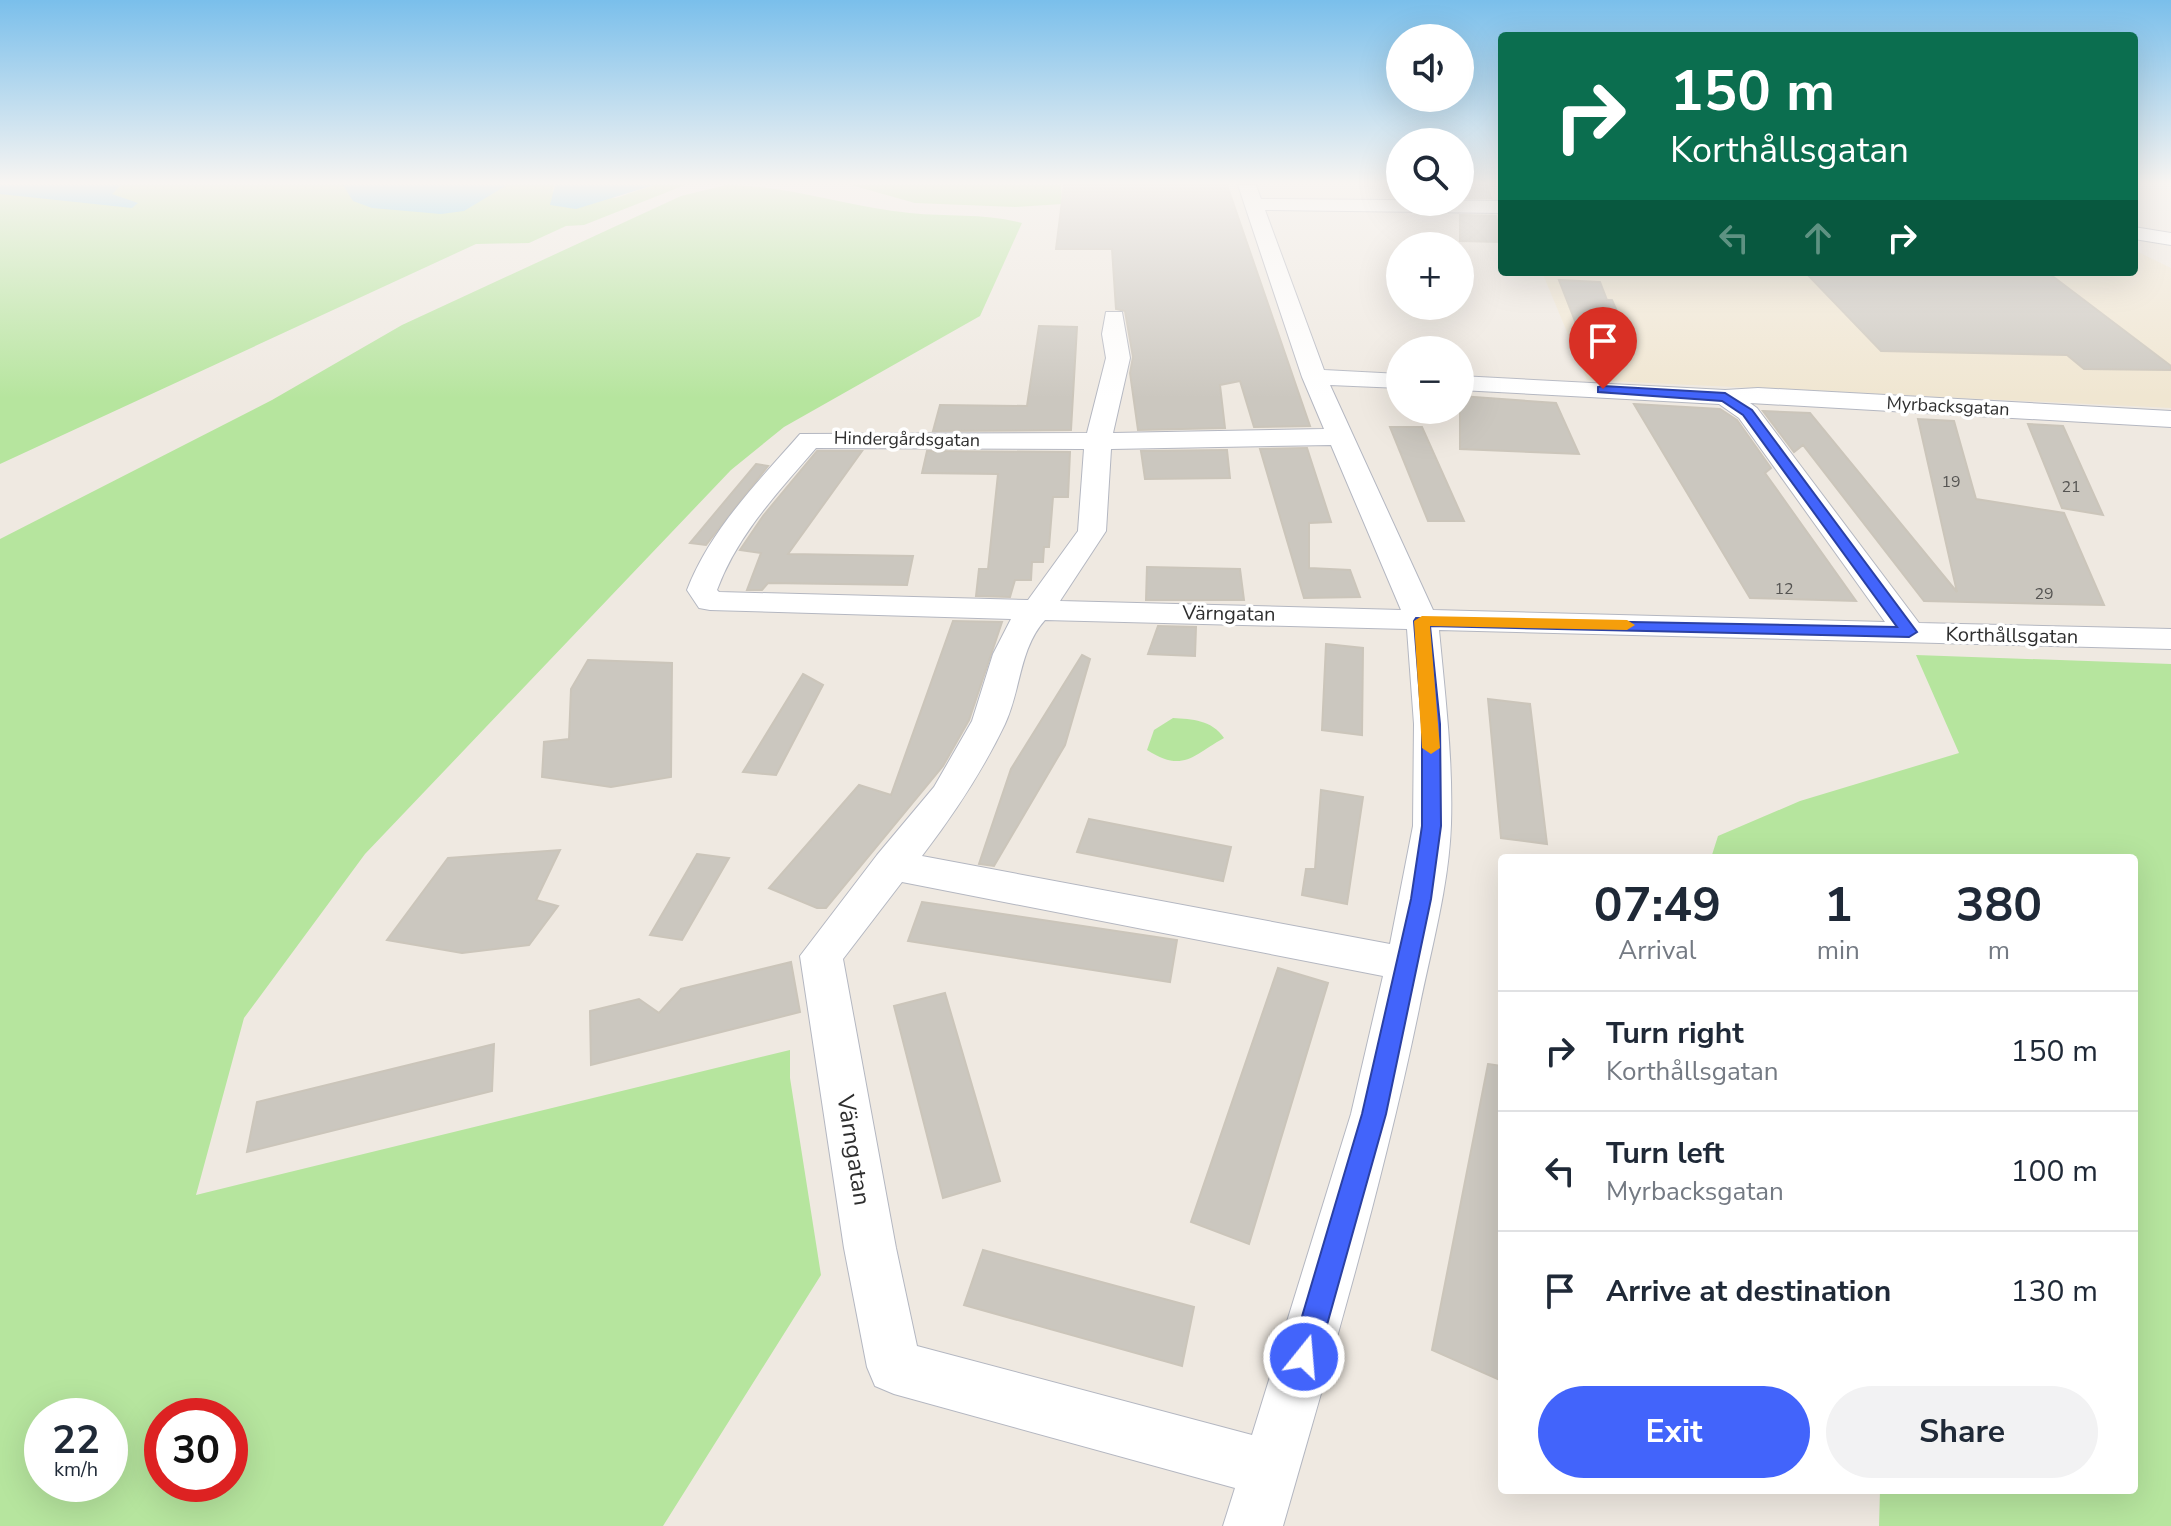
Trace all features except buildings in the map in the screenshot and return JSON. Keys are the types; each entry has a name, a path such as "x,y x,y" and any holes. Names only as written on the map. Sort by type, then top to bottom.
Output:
{"street":[{"path":"1253,1526 1330,1273 1374,1114 1421,899 1432,826 1431,724 1422,621 1314,377 1272,256"},
{"name":"Värngatan","path":"1114,317 1113,334 1118,358 1098,441 1092,531 1070,567 1022,626 1009,654 989,721 948,796 821,956 870,1248 894,1367 1270,1469"},
{"path":"1314,377 1386,380"},
{"name":"Myrbacksgatan","path":"1474,384 1725,397 1758,395 2171,419"},
{"path":"1725,397 1748,413 1909,632"},
{"name":"Hindergårdsgatan","path":"1037,609 725,602 710,601 702,590 714,564 753,507 809,440 1098,441 1340,437"},
{"name":"Värngatan","path":"1037,609 1352,616 1422,621"},
{"name":"Korthållsgatan","path":"1422,621 2171,639"},
{"path":"891,865 1407,964"}],"shaded area":[{"path":"2138,256 2147,256 2171,268 2171,408 1587,380 1544,276 2138,276"}],"green space":[{"path":"0,256 450,256 0,464"},
{"path":"551,256 1007,256 980,316 784,427 731,470 365,854 244,1018 196,1195 790,1050 790,1078 821,1275 663,1526 0,1526 0,539 272,400 402,325"},
{"path":"1916,655 2171,664 2171,1526 1879,1526 1880,1494 2138,1494 2138,854 1712,854 1718,836 1800,801 1959,753"},
{"path":"1173,718 1208,724 1224,738 1187,759 1179,761 1159,757 1147,750 1154,730"}],"slow traffic":[{"path":"1431,748 1422,621 1627,625"}],"route":[{"path":"1304,1357 1374,1114 1421,899 1432,826 1431,724 1422,621 1909,632 1748,413 1725,397 1603,389"}]}
